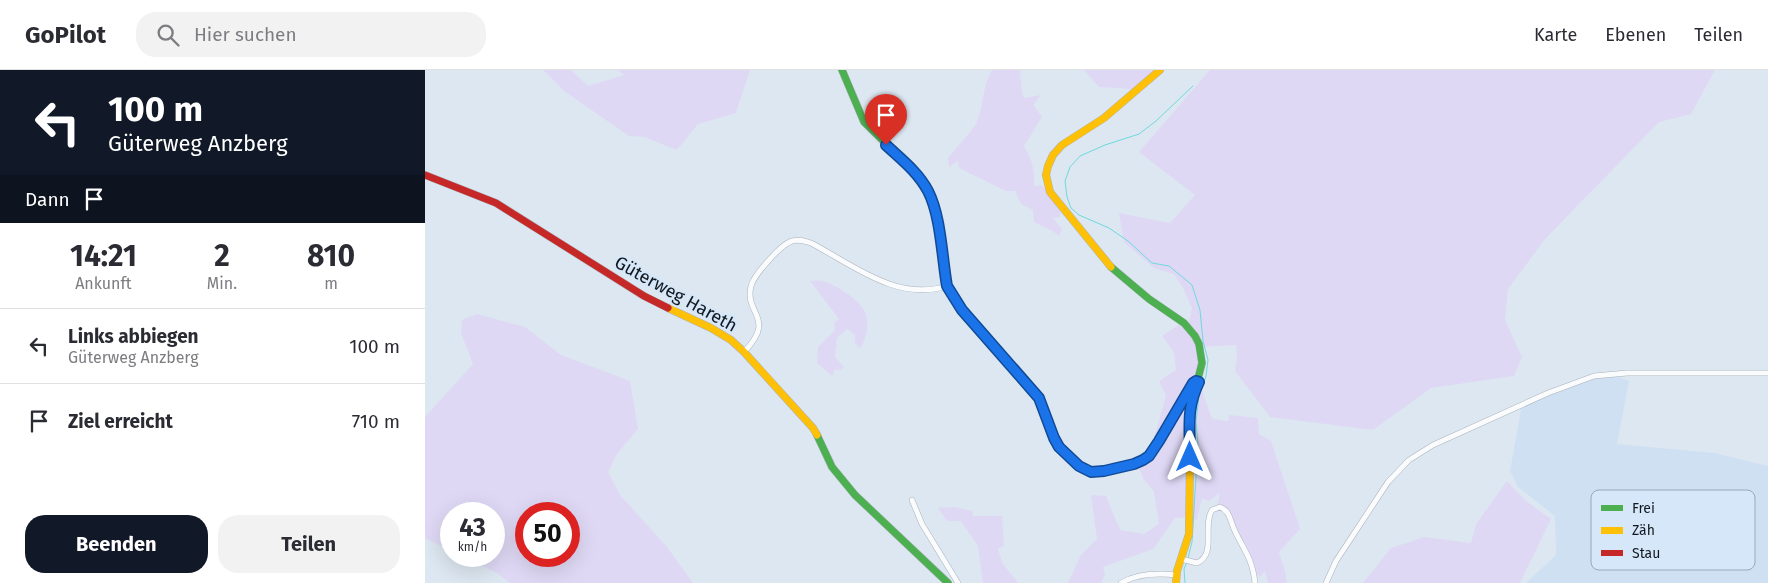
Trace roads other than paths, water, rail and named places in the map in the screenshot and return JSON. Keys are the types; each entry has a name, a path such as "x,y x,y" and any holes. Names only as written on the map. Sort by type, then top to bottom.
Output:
{"street":[{"path":"842,70 864,122 909,166 929,192 935,210 947,286 962,310 1039,398 1059,447 1075,462 1087,470 1097,472 1143,460 1159,441 1193,383 1199,382"},
{"path":"1121,583 1157,573 1176,579 1185,561 1189,534 1190,410 1192,396 1199,382 1202,365 1200,347 1188,326 1139,291 1103,260 1077,224 1052,197 1045,182 1049,163 1057,149 1097,123 1160,70"},
{"name":"Güterweg Hareth","path":"425,175 496,203 644,296 722,334 744,352 813,428 832,467 855,494 948,583"},
{"path":"744,352 755,340 760,326 751,298 752,283 777,252 792,241 799,240 811,243 894,287 917,290 947,286"},
{"path":"1327,583 1339,556 1387,482 1409,460 1433,445 1548,393 1594,376 1627,373 1768,373"},
{"path":"913,500 925,530 958,583"},
{"path":"1185,561 1197,563 1205,557 1208,519 1212,510 1220,507 1227,512 1251,560 1255,583"}],"waterway":[{"path":"1188,558 1192,542 1198,445 1196,421 1199,396 1206,376 1208,360 1203,341 1200,310 1192,285 1169,266 1152,263 1128,241 1109,228 1079,215 1071,208 1067,197 1065,181 1070,167 1080,156 1105,145 1139,134 1156,121 1193,86"},
{"path":"1185,583 1184,569 1187,562"}]}
